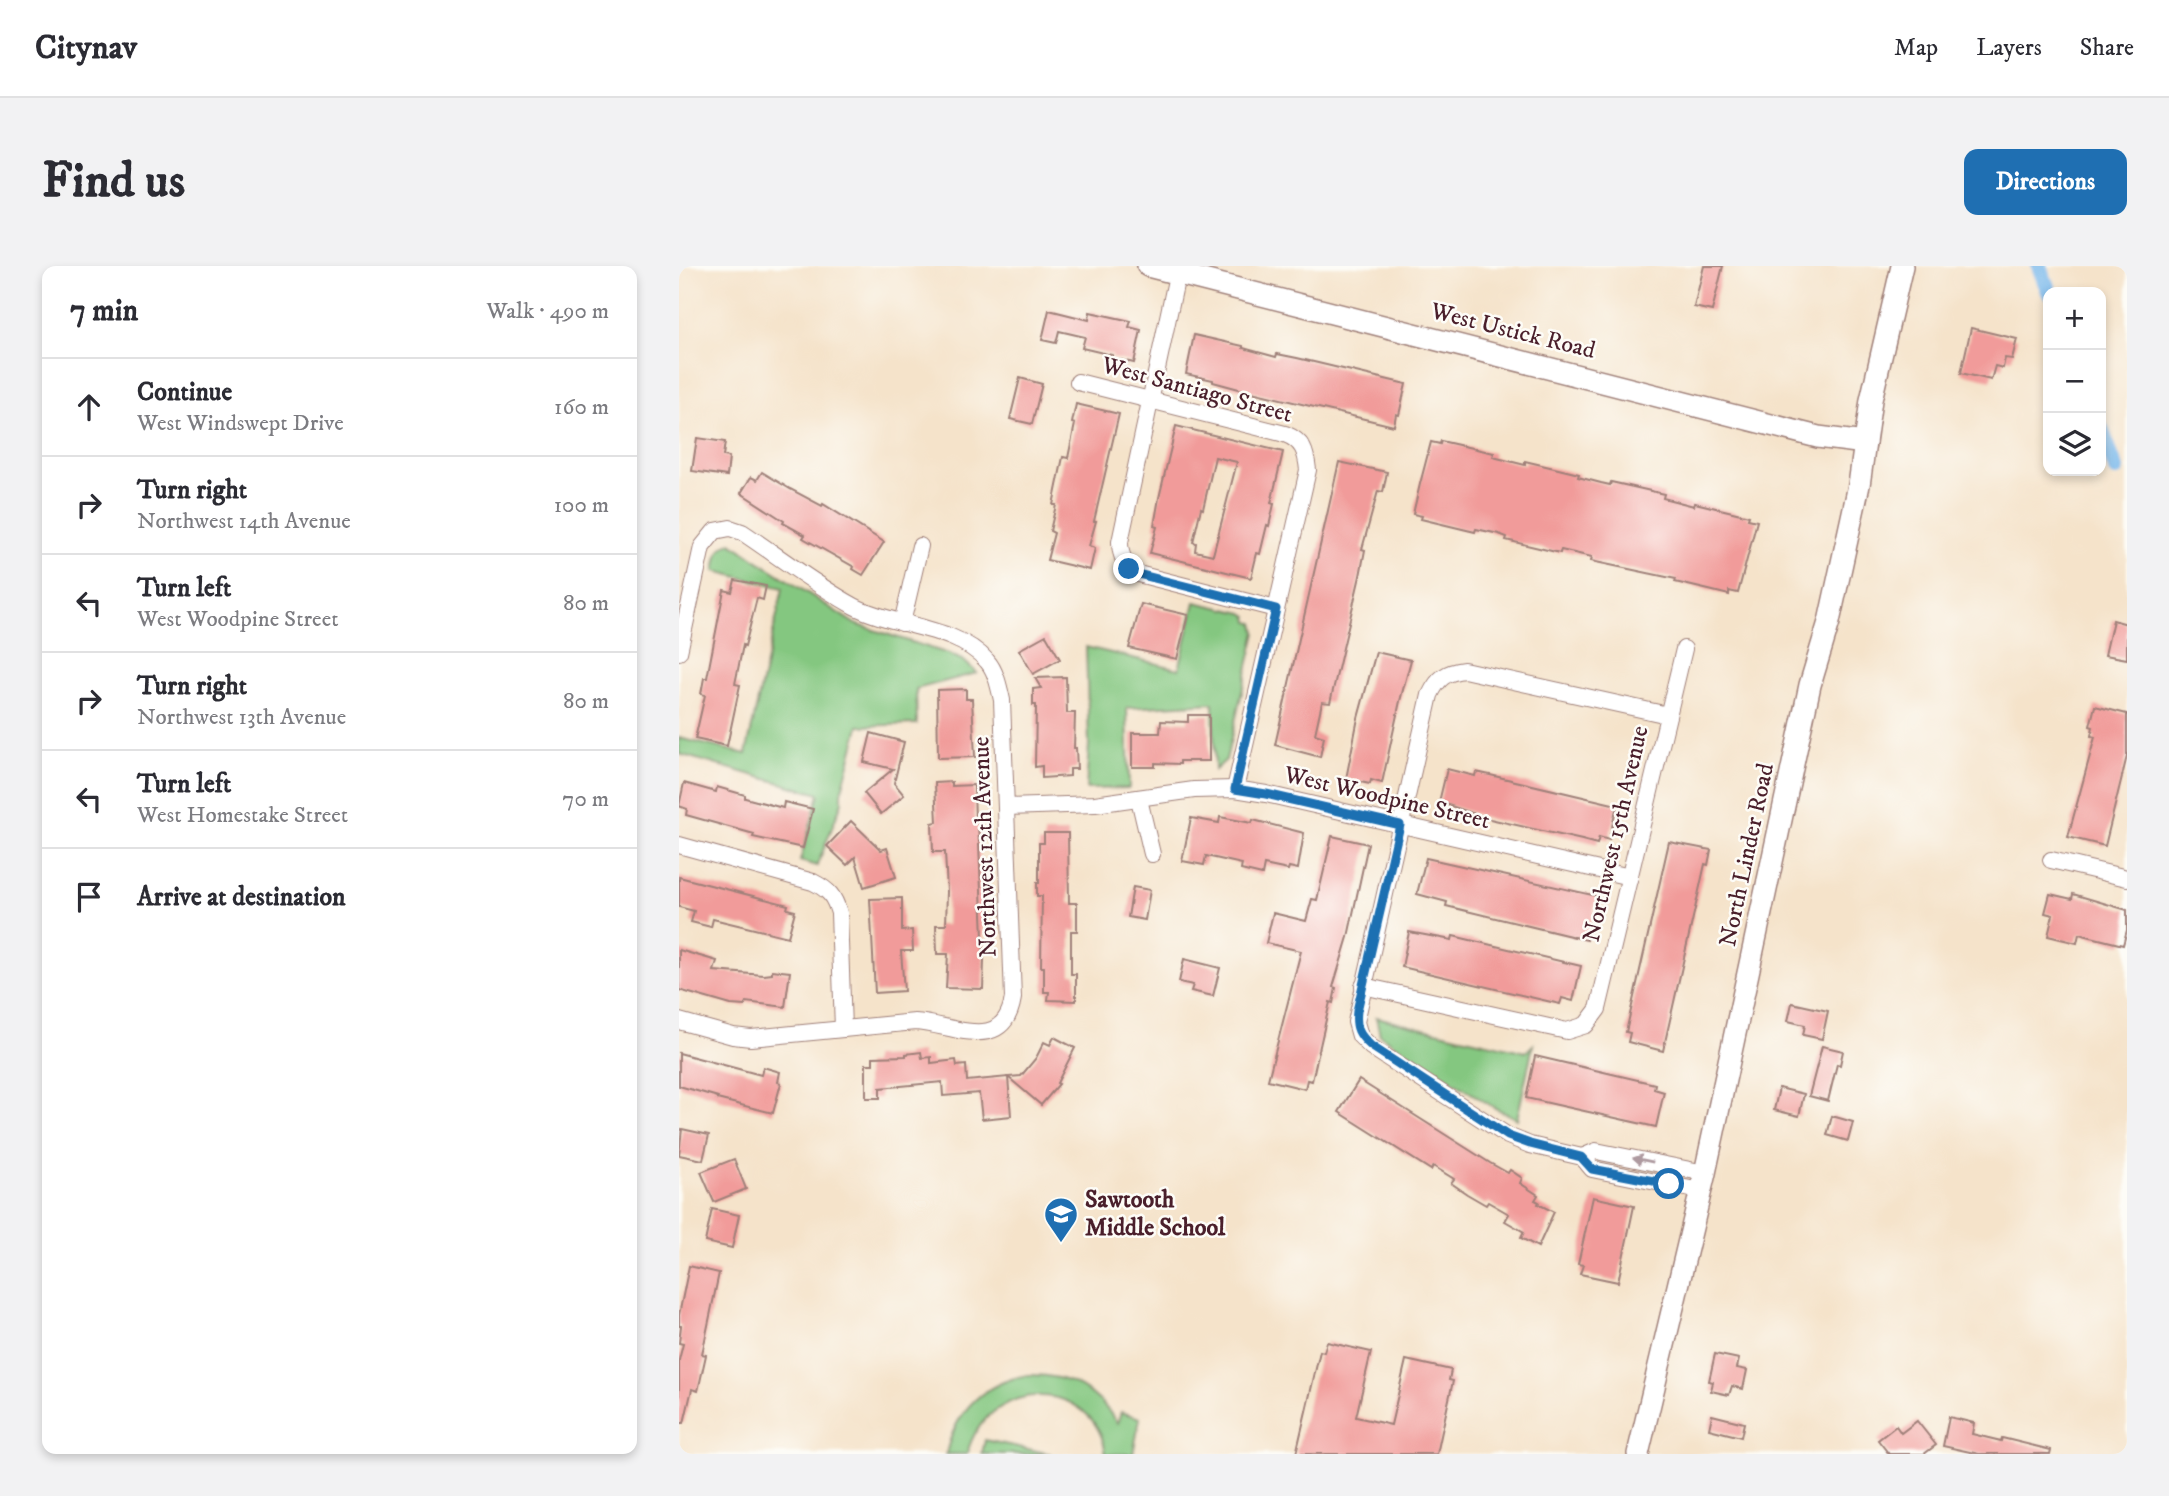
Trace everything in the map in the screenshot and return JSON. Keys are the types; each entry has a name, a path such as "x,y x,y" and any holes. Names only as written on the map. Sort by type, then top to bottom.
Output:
{"main road":[{"name":"West Ustick Road","path":"1148,266 1179,270 1712,411 1818,437 1865,443"},
{"name":"North Linder Road","path":"1638,1454 1702,1182 1810,685 1829,622 1859,487 1871,400 1902,266"}],"street":[{"path":"1179,270 1120,542 1123,560 1129,569 1138,574 1276,609 1235,789"},
{"name":"West Santiago Street","path":"1078,382 1286,434 1302,444 1308,470 1276,609"},
{"path":"679,652 686,589 706,538 715,531 730,528 742,532 853,605 902,623 920,546"},
{"name":"Northwest 12th Avenue","path":"843,1029 932,1023 973,1032 986,1032 998,1028 1005,1021 1013,998 1002,700 997,680 988,662 972,648 955,639 902,623"},
{"name":"Northwest 15th Avenue","path":"1363,986 1567,1031 1586,1026 1598,1009 1684,649"},
{"path":"1668,715 1464,670 1452,671 1440,678 1430,695 1357,1011 1357,1032 1371,1046 1508,1136 1581,1157 1592,1169 1702,1182"},
{"name":"West Woodpine Street","path":"1007,807 1095,804 1195,790 1235,789 1630,877"},
{"path":"1139,799 1152,854"},
{"path":"679,845 813,882 828,890 834,897 839,913 843,1029 751,1038 733,1036 679,1021"},
{"path":"2051,860 2127,878"}],"green space":[{"path":"731,543 855,624 949,654 964,661 977,673 916,689 917,724 859,726 842,790 842,802 817,866 800,861 819,794 679,754 679,738 746,754 783,588 715,571 721,550"},
{"path":"1195,602 1243,613 1248,616 1249,622 1254,623 1256,632 1226,760 1215,770 1213,703 1127,708 1129,788 1086,789 1089,744 1086,647 1179,669"},
{"path":"1376,1017 1526,1052 1533,1045 1517,1119 1493,1107 1380,1035"},
{"path":"1028,1375 1056,1377 1080,1386 1100,1401 1117,1423 1121,1412 1140,1418 1133,1454 1106,1454 1098,1429 1082,1411 1062,1400 1040,1396 1017,1399 996,1410 978,1428 967,1454 946,1454 957,1424 974,1401 998,1385"},
{"path":"985,1440 1051,1454 982,1454"}],"building":[{"path":"1704,266 1723,266 1712,311 1694,307"},
{"path":"1049,310 1089,320 1090,312 1131,321 1129,327 1141,330 1134,363 1082,348 1085,337 1059,331 1056,343 1042,340"},
{"path":"1971,328 2017,339 2012,359 2005,358 2003,368 1995,366 1991,380 1961,373"},
{"path":"1194,335 1276,357 1277,354 1297,358 1406,384 1399,415 1396,414 1394,426 1186,374"},
{"path":"1020,378 1042,384 1032,424 1010,419"},
{"path":"1076,404 1119,414 1089,546 1095,548 1090,570 1047,560 1054,533 1050,531 1056,505 1053,505 1063,457 1068,458"},
{"path":"1176,426 1283,452 1271,503 1274,504 1269,526 1267,525 1260,554 1257,553 1251,578 1150,553 1157,527 1154,526","holes":["1215,457 1237,462 1213,555 1195,551 1196,543 1193,542"]},
{"path":"697,438 725,442 723,456 729,457 727,476 692,471"},
{"path":"1441,441 1494,453 1493,457 1525,465 1525,461 1579,474 1578,477 1601,483 1610,485 1611,482 1664,494 1663,498 1694,506 1695,503 1749,516 1748,519 1757,521 1738,593 1729,591 1729,595 1675,582 1676,579 1591,561 1592,557 1561,550 1560,553 1506,540 1507,537 1499,534 1476,529 1475,532 1421,519 1422,516 1413,514 1420,484 1431,442 1440,444"},
{"path":"1339,462 1387,472 1383,492 1378,491 1362,549 1365,550 1360,576 1330,703 1322,702 1315,734 1324,737 1320,757 1275,745"},
{"path":"762,472 822,506 823,504 884,542 863,575 803,538 805,535 741,493 751,477 757,480"},
{"path":"735,580 766,586 763,600 757,598 745,646 743,645 735,684 740,685 727,746 695,739 705,695 701,694 704,678 707,678 724,590 732,592"},
{"path":"1141,604 1188,615 1177,659 1129,648"},
{"path":"2113,620 2127,624 2127,659 2105,655"},
{"path":"1046,635 1060,659 1033,674 1019,650"},
{"path":"1376,652 1411,660 1382,783 1371,780 1370,784 1346,779 1358,718"},
{"path":"1066,677 1067,713 1075,713 1074,748 1077,769 1070,769 1070,776 1042,778 1042,766 1035,767 1036,705 1033,705 1033,689 1041,688 1035,678"},
{"path":"966,689 966,699 972,699 975,757 938,758 937,690"},
{"path":"2095,706 2127,714 2127,756 2105,846 2068,837 2095,737 2091,736 2093,727 2090,726"},
{"path":"1188,715 1209,715 1209,761 1180,761 1180,764 1155,763 1155,767 1132,767 1132,733 1160,733 1161,721 1188,722"},
{"path":"871,733 904,742 894,783 904,795 881,814 864,793 893,769 864,762"},
{"path":"1447,769 1475,776 1476,772 1617,805 1609,840 1599,837 1597,844 1490,819 1439,802"},
{"path":"952,782 952,786 974,785 975,821 978,821 983,989 946,988 948,954 937,954 936,925 946,925 947,891 945,852 933,852 932,823 937,822 935,783"},
{"path":"684,783 716,792 717,787 783,808 784,802 813,809 803,848 753,837 754,834 686,815 687,809 679,806"},
{"path":"1220,817 1252,823 1253,820 1304,833 1298,869 1289,867 1288,870 1264,865 1262,875 1241,870 1242,864 1206,856 1204,865 1182,861 1191,818 1219,823"},
{"path":"851,821 881,850 887,848 896,877 864,887 855,857 847,865 827,846"},
{"path":"1044,833 1068,833 1069,903 1077,903 1077,931 1071,931 1071,974 1076,974 1076,1001 1048,1000 1049,992 1044,992 1044,967 1041,967 1042,896 1037,896 1037,883 1039,843 1044,843"},
{"path":"1332,836 1368,844 1348,937 1333,987 1336,988 1333,1003 1330,1002 1312,1081 1307,1080 1305,1089 1268,1080 1301,951 1266,943 1273,913 1306,921 1312,899 1317,900"},
{"path":"1669,842 1711,850 1708,865 1705,864 1663,1051 1628,1042 1630,1033 1626,1032"},
{"path":"1426,858 1597,896 1587,940 1446,906 1447,902 1417,894"},
{"path":"679,877 788,905 787,909 795,911 788,937 713,919 711,927 691,922 694,911 679,907"},
{"path":"1133,887 1150,890 1145,920 1128,917"},
{"path":"2050,894 2072,899 2073,894 2127,910 2127,930 2123,945 2079,934 2077,943 2048,936 2053,915 2045,913"},
{"path":"902,898 902,931 912,930 913,951 901,951 904,991 875,993 870,899"},
{"path":"1409,932 1452,940 1453,936 1581,966 1573,1001 1562,998 1560,1004 1402,967"},
{"path":"679,950 717,961 714,971 764,975 772,974 772,970 790,972 785,1007 746,1002 745,1006 731,1005 679,990"},
{"path":"1184,959 1220,968 1213,996 1191,991 1193,985 1179,982"},
{"path":"1792,1003 1828,1011 1822,1039 1803,1035 1805,1025 1788,1021"},
{"path":"1054,1037 1075,1048 1057,1083 1059,1084 1041,1105 1008,1077 1021,1076 1036,1058 1044,1042 1050,1045"},
{"path":"1822,1046 1843,1051 1828,1101 1809,1096"},
{"path":"921,1052 922,1058 931,1057 931,1063 956,1060 957,1066 966,1065 967,1081 1008,1077 1011,1116 982,1119 979,1093 943,1096 942,1082 880,1088 880,1098 866,1098 866,1064 873,1064 873,1057 906,1056"},
{"path":"679,1053 761,1075 763,1067 780,1072 778,1082 781,1083 773,1113 679,1086"},
{"path":"1535,1056 1655,1084 1654,1089 1664,1092 1656,1127 1526,1098"},
{"path":"1359,1080 1490,1163 1508,1173 1510,1170 1522,1178 1520,1183 1538,1195 1535,1200 1538,1204 1554,1212 1538,1247 1521,1238 1524,1232 1505,1221 1509,1214 1467,1194 1451,1183 1454,1179 1433,1166 1431,1170 1339,1112"},
{"path":"1779,1088 1804,1094 1799,1116 1774,1110"},
{"path":"1832,1116 1853,1122 1848,1141 1827,1135"},
{"path":"682,1129 709,1135 703,1160 679,1155"},
{"path":"734,1159 746,1189 714,1202 701,1172"},
{"path":"1593,1197 1634,1206 1618,1282 1580,1274 1583,1265 1578,1264"},
{"path":"712,1209 739,1215 732,1248 705,1242"},
{"path":"689,1266 719,1273 702,1354 706,1355 698,1391 692,1389 684,1423 679,1423 679,1360 683,1344 679,1343 679,1315"},
{"path":"1327,1342 1371,1352 1356,1417 1391,1425 1406,1360 1451,1370 1449,1380 1453,1381 1437,1454 1296,1454 1320,1351 1324,1352"},
{"path":"1715,1354 1739,1359 1737,1368 1747,1370 1743,1389 1732,1386 1729,1395 1711,1391 1713,1382 1709,1381"},
{"path":"1712,1415 1744,1423 1741,1437 1709,1429"},
{"path":"1949,1417 1974,1423 1972,1434 2051,1450 2050,1454 1979,1454 1943,1446"},
{"path":"1917,1421 1936,1445 1924,1454 1889,1454 1878,1440 1896,1426 1901,1433"}],"waterway":[{"path":"2039,266 2047,287"},
{"path":"2106,442 2116,469"}],"place":[{"name":"Sawtooth Middle School","path":"1061,1244"}],"route":[{"path":"1129,569 1138,574 1276,609 1235,789 1400,825 1357,1011 1357,1032 1360,1036 1371,1046 1508,1136 1581,1157 1592,1169 1669,1184"}]}
